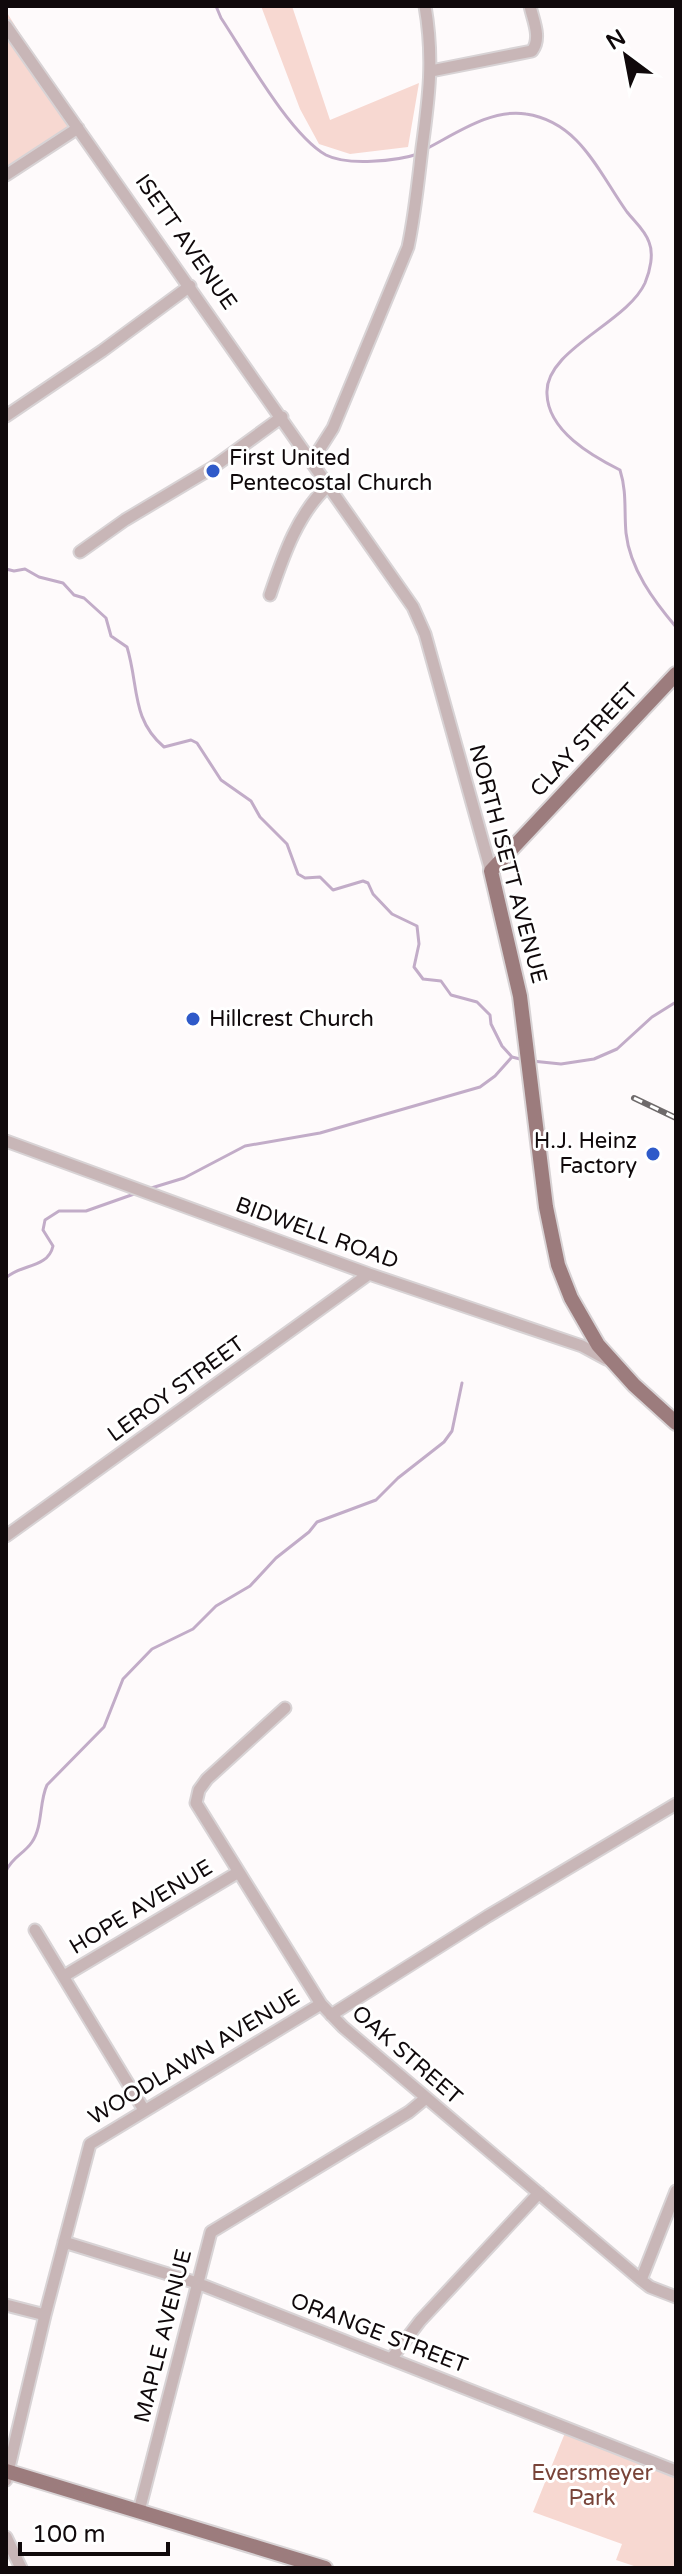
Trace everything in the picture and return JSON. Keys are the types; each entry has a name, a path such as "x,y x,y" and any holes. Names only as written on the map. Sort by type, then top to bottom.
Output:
{"main road":[{"name":"CLAY STREET","path":"491,871 676,674"},
{"name":"NORTH ISETT AVENUE","path":"491,871 520,996 552,1242 571,1298 585,1325 613,1364"},
{"path":"613,1364 676,1423"},
{"path":"7,2474 325,2568"}],"street":[{"path":"312,461 333,428 408,247 431,71 425,6"},
{"path":"431,71 532,51 537,38 530,6"},
{"name":"ISETT AVENUE","path":"6,26 329,485"},
{"path":"6,175 78,128"},
{"path":"6,416 190,286"},
{"path":"80,552 125,520 212,468 282,417"},
{"path":"270,595 308,509 329,485"},
{"name":"NORTH ISETT AVENUE","path":"329,485 404,592 418,618 491,871"},
{"name":"BIDWELL ROAD","path":"6,1141 369,1274 582,1346 613,1364"},
{"name":"LEROY STREET","path":"6,1536 369,1274"},
{"name":"OAK STREET","path":"285,1708 207,1779 196,1796 198,1809 321,2004 426,2098 641,2280 676,2297"},
{"name":"WOODLAWN AVENUE","path":"331,2015 488,1916 676,1804"},
{"name":"HOPE AVENUE","path":"64,1976 237,1873"},
{"path":"35,1930 144,2110"},
{"name":"WOODLAWN AVENUE","path":"7,2474 90,2144 321,2004"},
{"name":"MAPLE AVENUE","path":"139,2511 208,2237 216,2227 409,2112 426,2098"},
{"path":"641,2280 676,2191"},
{"path":"391,2359 420,2321 539,2193"},
{"name":"ORANGE STREET","path":"64,2242 121,2257 197,2283 676,2471"},
{"path":"6,2305 45,2315"},
{"path":"6,2537 21,2568"}],"green space":[{"path":"261,6 292,6 330,120 419,83 408,147 350,154 319,144 300,109"},
{"path":"6,11 78,128 6,178"},
{"name":"Eversmeyer Park","path":"567,2428 676,2471 676,2568 640,2568 616,2560 622,2544 533,2512"}],"waterway":[{"path":"216,6 269,92 312,145 326,155 346,160 398,159 418,154"},
{"path":"424,150 473,124 500,115 526,114 545,119 561,127 586,151 647,238 651,257 645,283 622,311 559,364 550,378 547,394 549,407 563,431 585,450 620,470 626,533 632,559 652,595 676,627"},
{"path":"6,569 25,569 39,577 63,583 106,618 111,636 127,647 141,713 153,736 164,747 191,740 197,743 221,780 251,801 260,817 287,844 298,874 305,878 320,877 333,890 363,881 368,883 373,894 392,914 417,926 419,944 414,967 423,979 441,981 451,995 477,1002 490,1015 502,1046 512,1057 524,1060"},
{"path":"532,1061 561,1064 594,1059 617,1049 652,1017 676,1002"},
{"path":"148,1189 184,1178 245,1146 320,1133 480,1087 511,1058"},
{"path":"6,1278 39,1263 50,1253 53,1246 43,1230 45,1220 59,1211 86,1211 137,1193"},
{"path":"6,1871 35,1836 47,1785 104,1727 123,1679 152,1649 193,1629 216,1606 250,1586 317,1522 376,1500 398,1478 444,1442 452,1431 462,1383"}],"railway":[{"path":"634,1098 676,1118"}],"place":[{"name":"First United Pentecostal Church","path":"213,471"},
{"name":"Hillcrest Church","path":"193,1019"},
{"name":"H.J. Heinz Factory","path":"653,1154"}]}
